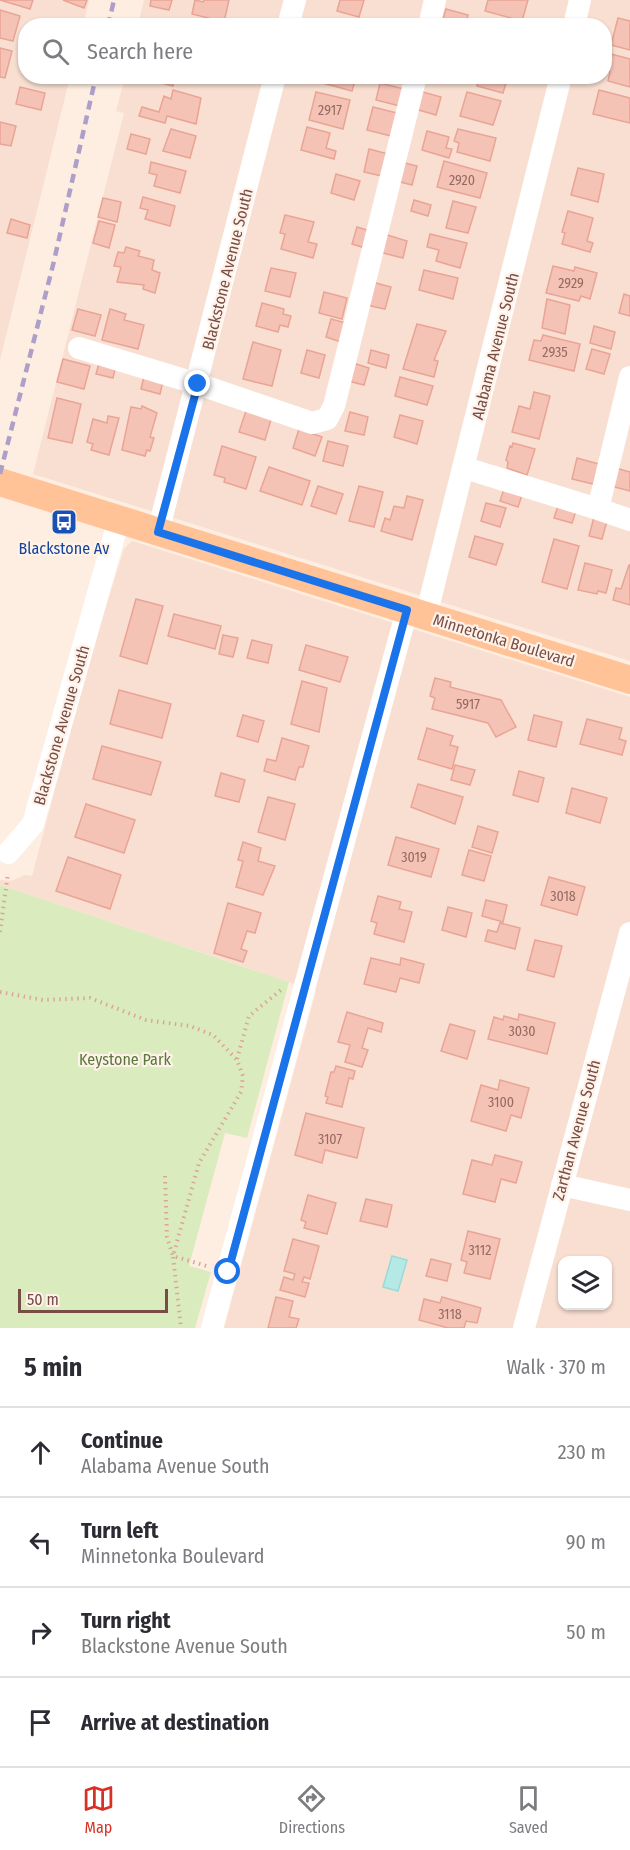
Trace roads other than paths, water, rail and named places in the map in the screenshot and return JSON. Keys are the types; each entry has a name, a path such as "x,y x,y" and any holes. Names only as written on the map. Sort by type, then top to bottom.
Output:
{"main road":[{"name":"Minnetonka Boulevard","path":"0,482 630,680"}],"street":[{"path":"290,18 295,0"},
{"path":"431,18 435,0"},
{"path":"576,18 580,0"},
{"name":"Blackstone Avenue South","path":"158,532 198,384 273,84"},
{"path":"79,348 198,384 312,423 327,419 334,406 414,84"},
{"name":"Alabama Avenue South","path":"212,1328 417,613 465,468 559,84"},
{"path":"598,509 630,377"},
{"path":"465,468 630,520"},
{"name":"Blackstone Avenue South","path":"8,854 33,824 119,519"},
{"name":"Zarthan Avenue South","path":"524,1328 630,933"},
{"path":"562,1185 630,1200"}],"water":[{"path":"392,1256 407,1260 398,1291 383,1287"}],"railway":[{"path":"110,18 114,0"},
{"path":"0,474 54,261 94,84"}],"place":[{"name":"Blackstone Av","path":"64,522"}],"park label":[{"name":"Keystone Park","path":"125,1059"}]}
